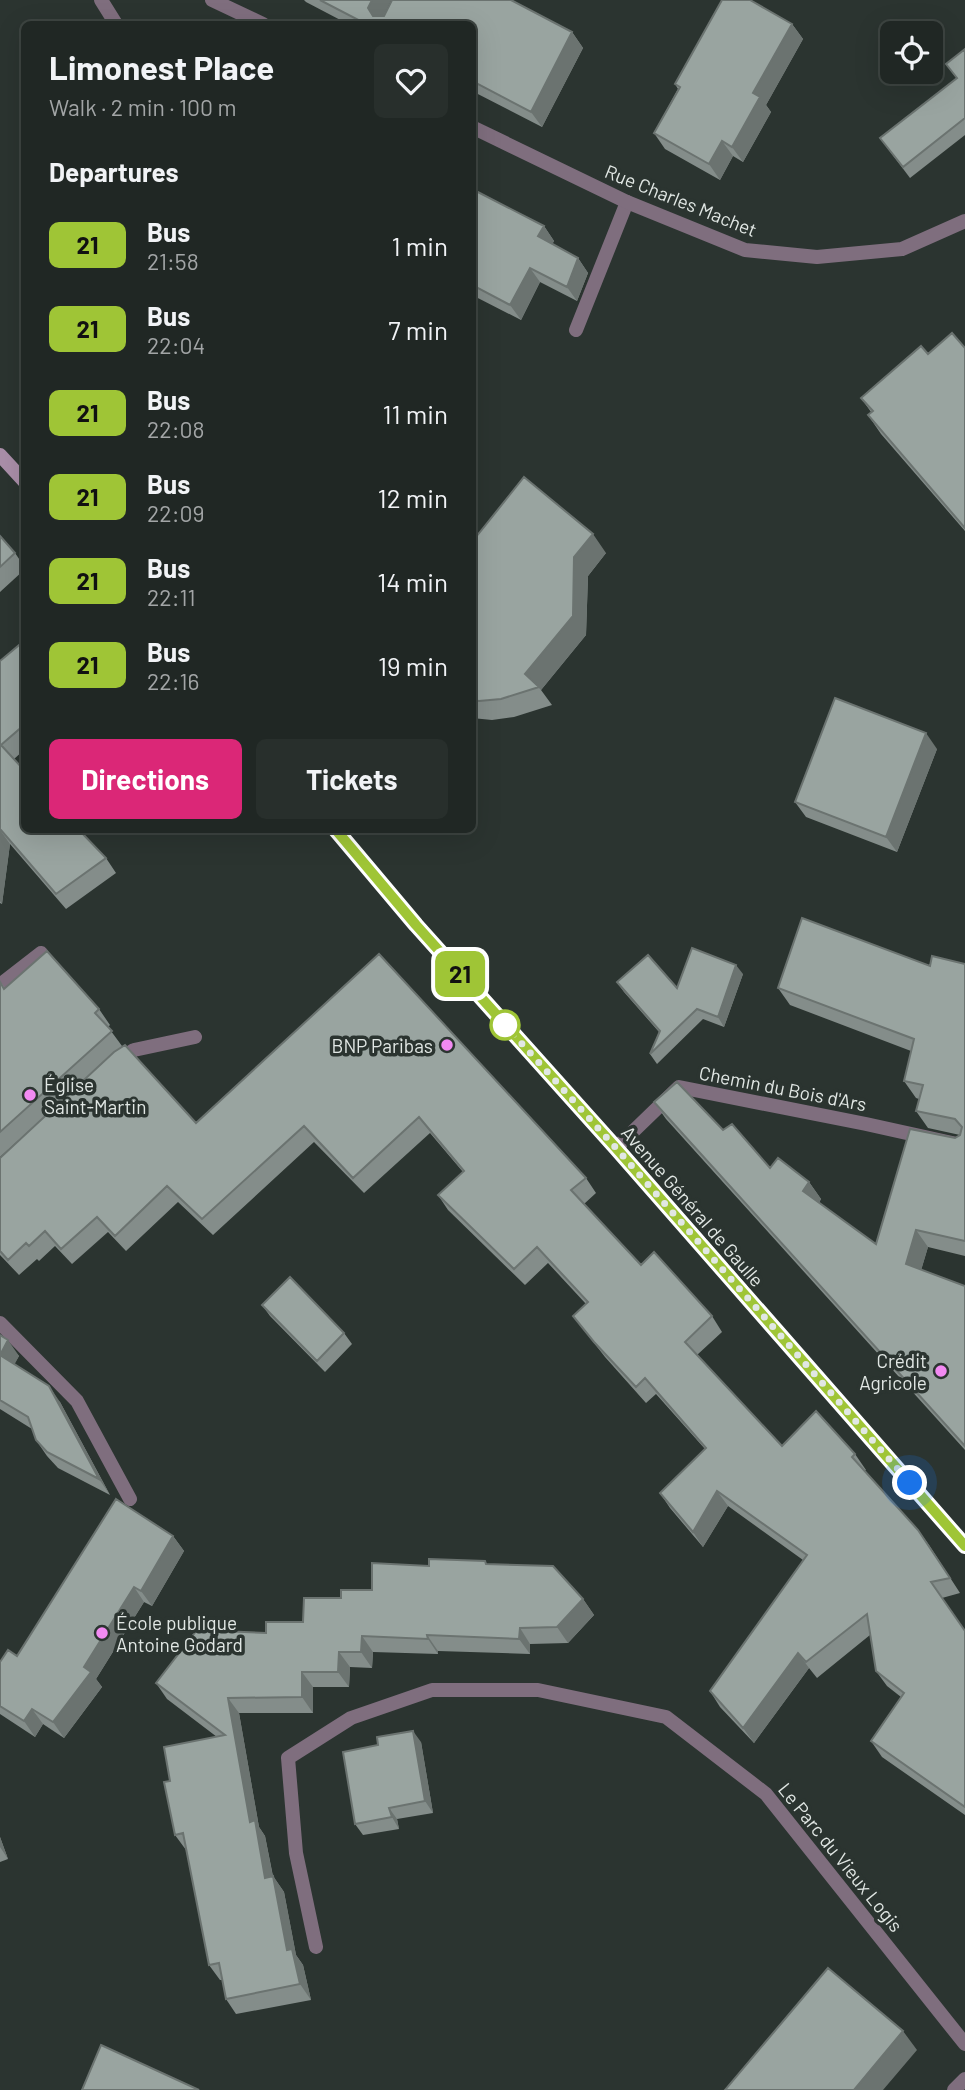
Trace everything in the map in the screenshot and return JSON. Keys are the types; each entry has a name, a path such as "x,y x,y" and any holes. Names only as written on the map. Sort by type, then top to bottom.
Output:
{"main road":[{"path":"0,454 21,478"},
{"name":"Avenue Général de Gaulle","path":"339,833 416,925 616,1148 965,1546"}],"street":[{"path":"101,0 114,21"},
{"path":"212,0 257,21"},
{"name":"Rue Charles Machet","path":"476,129 627,202 745,250 817,257 902,249 965,221"},
{"path":"576,330 627,202"},
{"path":"0,985 41,953"},
{"path":"108,1068 134,1050 195,1037"},
{"name":"Chemin du Bois d'Ars","path":"616,1148 679,1087 965,1146"},
{"path":"0,1323 77,1401 130,1499"},
{"name":"Le Parc du Vieux Logis","path":"316,1947 296,1853 288,1758 351,1718 432,1690 538,1690 666,1717 766,1794 965,2044"},
{"path":"954,2090 965,2079"}],"building":[{"path":"320,0 372,0 368,8 373,16 384,16 392,0 511,0 572,32 531,112 476,83 476,21 360,21"},
{"path":"722,0 750,0 792,24 753,93 760,97 732,147 722,141 709,164 654,133 680,87 675,84"},
{"path":"965,49 965,118 903,167 880,138 957,78 946,64"},
{"path":"476,191 544,226 538,236 578,258 567,287 530,268 510,305 476,287"},
{"path":"952,333 965,348 965,528 868,415 873,411 861,398 921,346 928,354"},
{"path":"524,477 593,534 574,557 573,616 525,674 539,687 501,699 479,701 476,701 476,537"},
{"path":"0,536 15,553 0,567"},
{"path":"21,644 21,728 1,745 21,767 21,833 82,833 106,858 56,894 0,829 0,661"},
{"path":"835,698 926,733 886,837 795,802"},
{"path":"802,918 930,966 932,956 965,964 965,1241 916,1230 906,1264 965,1286 965,1446 654,1102 677,1082 723,1130 732,1124 770,1168 778,1158 809,1182 803,1191 876,1244 910,1129 955,1138 960,1135 962,1127 955,1119 916,1111 923,1085 904,1081 914,1039 778,988"},
{"path":"692,948 736,965 718,1017 697,1009 650,1054 660,1031 617,982 648,955 677,988"},
{"name":"Église Saint-Martin","path":"47,951 99,1009 95,1013 112,1031 0,1132 0,982 4,989"},
{"path":"379,954 586,1178 571,1190 641,1265 654,1252 712,1316 685,1342 782,1446 816,1411 855,1454 852,1457 918,1530 950,1578 931,1582 965,1631 965,1807 871,1741 904,1693 876,1671 867,1614 806,1662 798,1653 743,1728 710,1691 807,1555 717,1491 693,1532 660,1493 706,1448 645,1378 636,1387 594,1342 573,1316 588,1302 537,1247 514,1269 438,1195 464,1171 419,1117 353,1178 304,1126 202,1219 167,1186 115,1236 97,1217 61,1249 45,1231 29,1246 26,1243 8,1260 0,1251 0,1158 114,1052 125,1045 196,1123"},
{"path":"290,1277 344,1333 317,1361 262,1305"},
{"path":"0,1335 8,1340 0,1355"},
{"path":"0,1355 49,1386 99,1479 47,1452 36,1440 28,1417 0,1400"},
{"path":"116,1499 173,1536 141,1591 134,1587 84,1667 91,1672 53,1722 32,1709 24,1721 0,1706 0,1662 8,1650 17,1656"},
{"path":"429,1559 553,1566 583,1599 557,1627 520,1628 519,1639 427,1635 428,1639 362,1636 361,1652 339,1652 338,1672 302,1672 302,1697 228,1698 250,1822 255,1820 265,1878 273,1876 287,1950 292,1949 300,1984 226,1999 219,1963 209,1965 183,1833 175,1835 164,1782 170,1781 164,1747 225,1735 156,1683 197,1630 266,1633 266,1622 303,1622 304,1598 341,1598 341,1590 372,1590 372,1563 429,1566"},
{"path":"413,1731 425,1801 389,1808 392,1817 355,1824 343,1752 378,1745 377,1737"},
{"path":"828,1968 903,2031 854,2090 725,2090"},
{"path":"101,2045 199,2090 82,2090"}],"bus line":[{"name":"21","path":"339,833 416,925 616,1148 965,1546"}],"place":[{"name":"BNP Paribas","path":"447,1045"},
{"name":"Église Saint-Martin","path":"30,1095"},
{"name":"Crédit Agricole","path":"941,1371"},
{"name":"École publique Antoine Godard","path":"102,1633"}],"route":[{"path":"505,1025 910,1483"}]}
